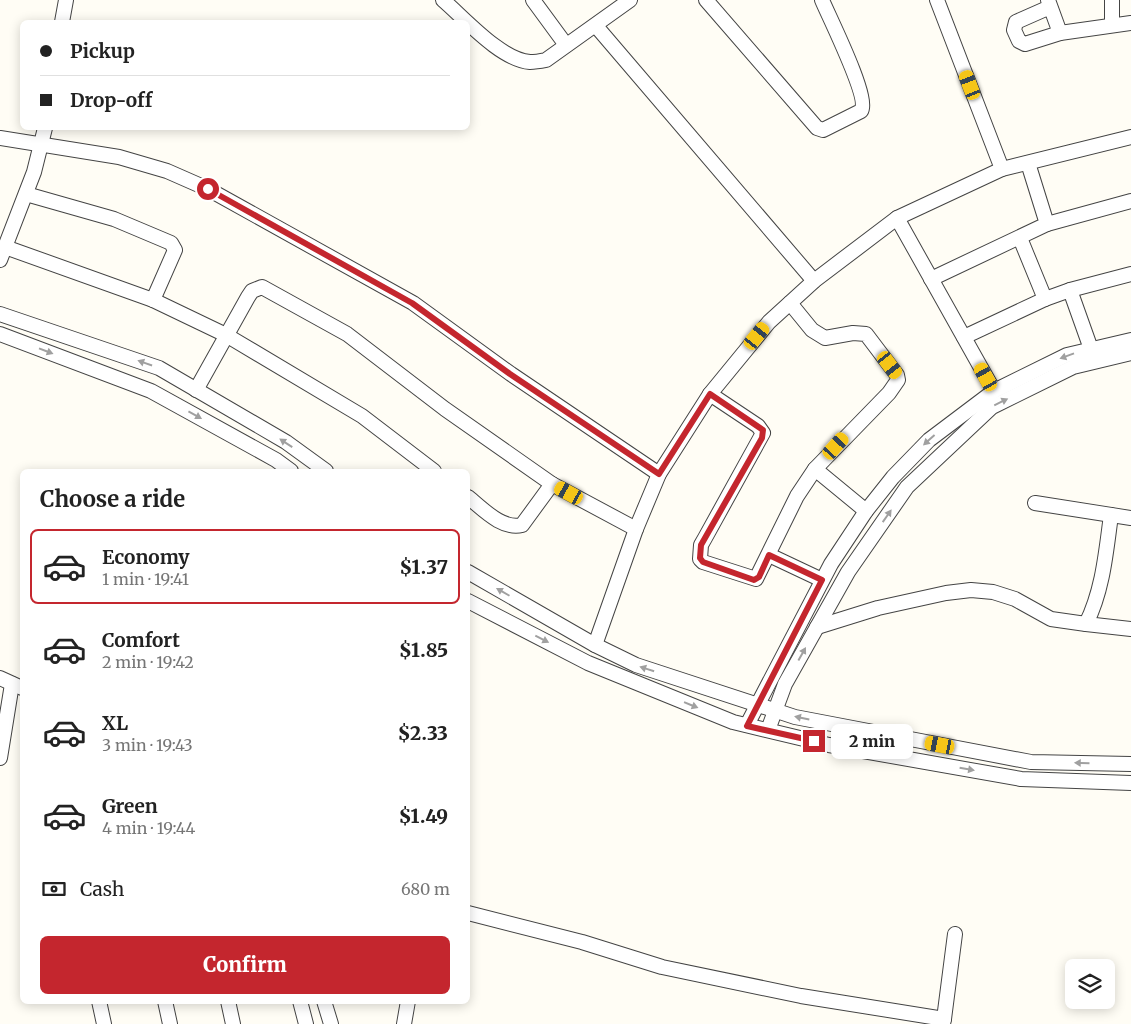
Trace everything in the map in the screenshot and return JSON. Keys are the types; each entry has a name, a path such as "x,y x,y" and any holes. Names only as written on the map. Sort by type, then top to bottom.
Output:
{"street":[{"path":"62,20 66,0"},
{"path":"444,0 466,20"},
{"path":"533,0 566,46"},
{"path":"470,24 498,49 512,57 530,62 546,60 630,0"},
{"path":"706,0 814,125 823,130 861,110 863,103 852,70 822,0"},
{"path":"937,0 1002,169"},
{"path":"1112,0 1112,26"},
{"path":"1060,33 1049,4 1016,22 1014,30 1019,42 1025,44 1060,33 1131,23"},
{"path":"596,26 814,281"},
{"path":"45,130 26,194 3,253 153,300 226,334 362,416 431,469"},
{"path":"595,645 636,529 659,474 710,394 769,322 814,281 897,218 1002,169 1131,137"},
{"path":"0,138 118,156 145,163 208,189 412,303 510,374 659,474"},
{"path":"1028,163 1047,224"},
{"path":"26,194 114,219 171,243 175,250 153,300"},
{"path":"931,279 1047,224 1131,201"},
{"path":"897,218 994,391"},
{"path":"1020,238 1045,299"},
{"path":"964,338 1045,299 1070,290 1131,274"},
{"path":"196,390 252,291 262,287 347,334 445,409 552,484 636,529"},
{"path":"1070,290 1091,350"},
{"path":"710,394 758,426 763,433 701,545 700,558 703,562 754,580 759,577 797,496 815,469 896,385 897,375 866,334 853,333 825,338 812,330 790,303"},
{"path":"0,314 159,368 286,442 323,469"},
{"path":"0,334 151,391 276,460 288,469"},
{"path":"747,726 756,704 822,580 866,511 893,477 929,440 994,391 1067,356 1131,340"},
{"path":"768,730 785,684 848,572 908,487 992,407 1073,367 1131,353"},
{"path":"815,469 866,511"},
{"path":"470,499 500,522 512,527 518,526 522,525 552,484"},
{"path":"1035,502 1131,518"},
{"path":"1086,624 1095,605 1102,574 1111,514"},
{"path":"769,555 822,580"},
{"path":"470,573 595,645 636,665 795,717 1031,762 1131,764"},
{"path":"817,627 878,608 946,593 971,590 993,592 1015,599 1052,619 1131,629"},
{"path":"470,602 588,663 747,726 829,745 1022,779 1131,783"},
{"path":"0,758 11,683"},
{"path":"470,914 582,942 662,967 801,996 943,1021 955,934"},
{"path":"99,1004 104,1024"},
{"path":"166,1004 170,1024"},
{"path":"229,1004 233,1024"},
{"path":"301,1004 306,1024"},
{"path":"325,1004 331,1024"},
{"path":"404,1024 407,1004"}],"route":[{"path":"208,189 360,272 412,303 510,374 659,474 710,394 763,430 762,438 701,545 699,554 703,562 754,580 759,577 769,555 822,580 756,704 747,726 814,741"}]}
